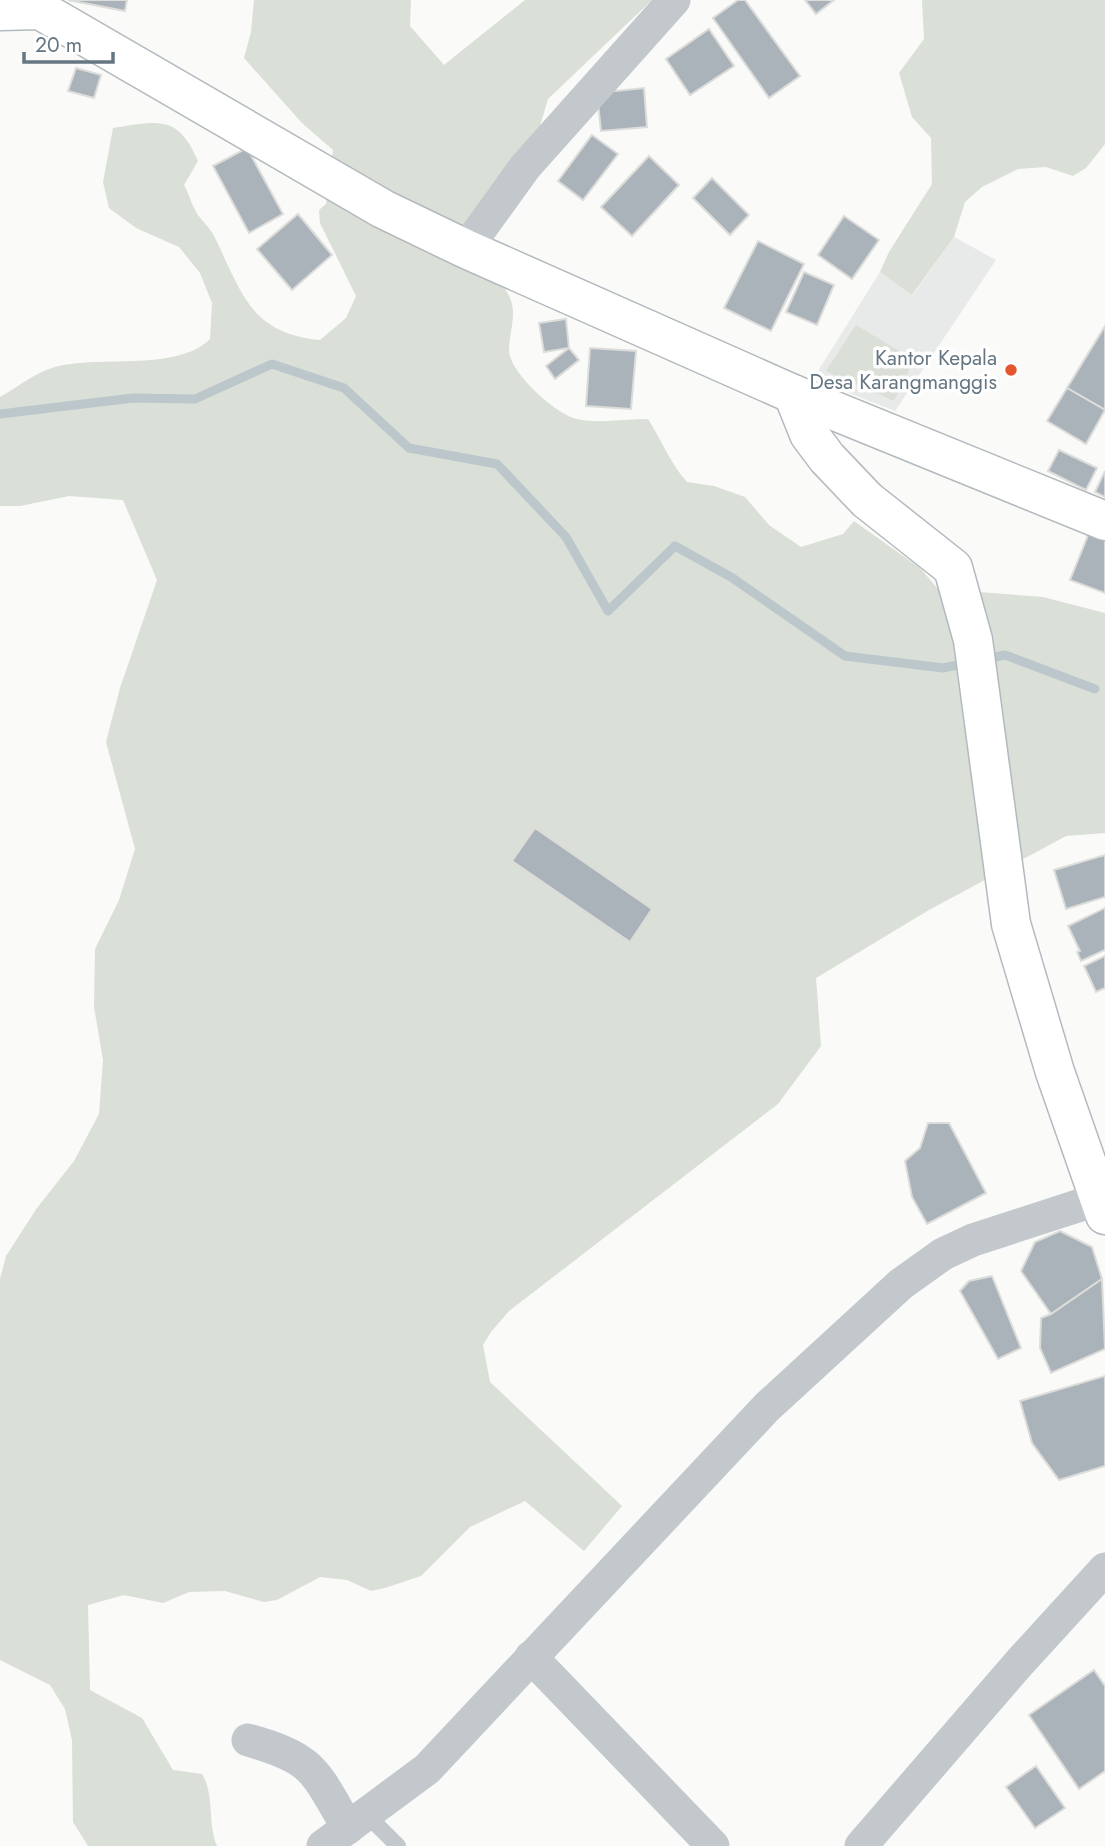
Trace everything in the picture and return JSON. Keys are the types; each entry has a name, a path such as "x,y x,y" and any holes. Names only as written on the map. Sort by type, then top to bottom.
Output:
{"street":[{"path":"466,249 525,167 674,0"},
{"path":"0,11 42,5 383,209 466,249 793,394 1105,521"},
{"path":"248,1740 284,1750 301,1759 314,1771 346,1830 427,1769 766,1407 901,1284 943,1254 973,1240 1102,1207 1055,1072 1012,924 999,845 973,640 953,568 867,500 827,458 809,433 793,394"},
{"path":"861,1846 1020,1662 1105,1569"},
{"path":"531,1657 713,1846"}],"lane":[{"path":"346,1830 398,1846"}],"shaded area":[{"path":"254,0 411,0 410,26 444,65 525,0 652,0 548,99 540,126 488,190 451,260 487,276 500,284 509,295 513,310 509,349 511,358 516,369 546,401 577,419 648,419 687,482 714,486 745,497 769,525 801,547 843,534 854,521 920,568 938,589 1043,597 1105,613 1105,833 1066,836 929,910 816,978 821,1046 778,1104 509,1311 491,1332 483,1345 490,1382 622,1506 584,1551 525,1501 470,1527 421,1576 385,1588 371,1591 347,1580 320,1577 277,1600 264,1602 225,1591 189,1592 163,1603 124,1595 88,1605 90,1690 142,1718 173,1770 202,1774 208,1791 217,1846 88,1846 73,1822 72,1740 65,1709 50,1685 0,1660 0,1279 6,1256 37,1208 74,1161 99,1114 103,1060 94,1007 95,949 119,900 135,849 106,742 120,688 157,580 123,500 69,496 20,506 0,506 0,397 52,368 69,364 177,356 210,339 212,303 200,273 179,247 136,228 109,208 103,182 113,128 165,124 183,135 198,161 184,185 196,211 211,230 241,292 263,319 277,329 296,336 320,340 346,318 356,296 320,223 319,210 326,204 333,150 302,123 244,58 251,32"},
{"path":"922,0 1105,0 1105,144 1086,168 1073,176 1046,167 1018,169 982,187 965,202 954,237 912,295 880,272 889,252 932,184 931,138 912,117 899,73 924,39"},
{"path":"954,237 996,260 895,411 813,379 880,272 913,295"},
{"path":"856,325 914,360 894,401 826,371"}],"building":[{"path":"68,0 127,0 125,11"},
{"path":"738,0 745,0 800,76 769,98 713,18"},
{"path":"805,0 834,0 816,14"},
{"path":"709,29 734,66 690,95 666,59"},
{"path":"76,68 101,75 94,98 68,91"},
{"path":"644,88 647,127 601,131 597,93"},
{"path":"592,135 618,154 583,200 558,181"},
{"path":"247,148 283,214 249,233 213,166"},
{"path":"649,156 679,185 632,236 601,207"},
{"path":"712,178 749,215 730,235 693,198"},
{"path":"298,214 332,255 292,290 257,249"},
{"path":"844,216 879,240 852,279 818,255"},
{"path":"758,241 804,264 771,331 724,308"},
{"path":"804,272 834,285 817,325 786,312"},
{"path":"566,319 569,348 544,352 539,323"},
{"path":"1105,326 1105,410 1067,388"},
{"path":"569,348 579,360 555,379 546,366"},
{"path":"590,348 636,351 631,409 586,406"},
{"path":"1067,388 1105,410 1086,444 1047,421"},
{"path":"1059,450 1097,468 1086,490 1048,471"},
{"path":"1105,471 1105,497 1095,492"},
{"path":"1089,533 1105,539 1105,593 1070,580"},
{"path":"535,828 652,909 630,942 512,861"},
{"path":"1105,855 1105,897 1066,909 1054,870"},
{"path":"1105,908 1105,950 1081,961 1077,952 1080,951 1068,926"},
{"path":"1105,956 1105,988 1096,992 1084,966"},
{"path":"928,1123 949,1123 986,1193 927,1224 912,1197 905,1161 920,1148"},
{"path":"1060,1231 1092,1247 1102,1279 1051,1314 1021,1271 1035,1242"},
{"path":"992,1276 1021,1348 998,1359 960,1291 969,1281"},
{"path":"1102,1279 1105,1349 1051,1373 1040,1348 1041,1318"},
{"path":"1105,1376 1105,1466 1059,1480 1032,1443 1020,1401"},
{"path":"1094,1670 1105,1686 1105,1771 1079,1789 1029,1715"},
{"path":"1036,1766 1065,1808 1035,1828 1006,1787"}],"waterway":[{"path":"0,414 133,398 195,399 272,364 344,388 409,448 497,464 566,537 608,611 675,546 731,577 845,656 943,668 967,663"},
{"path":"985,659 1005,655 1095,689"}],"place":[{"name":"Kantor Kepala Desa Karangmanggis","path":"1011,370"}]}
